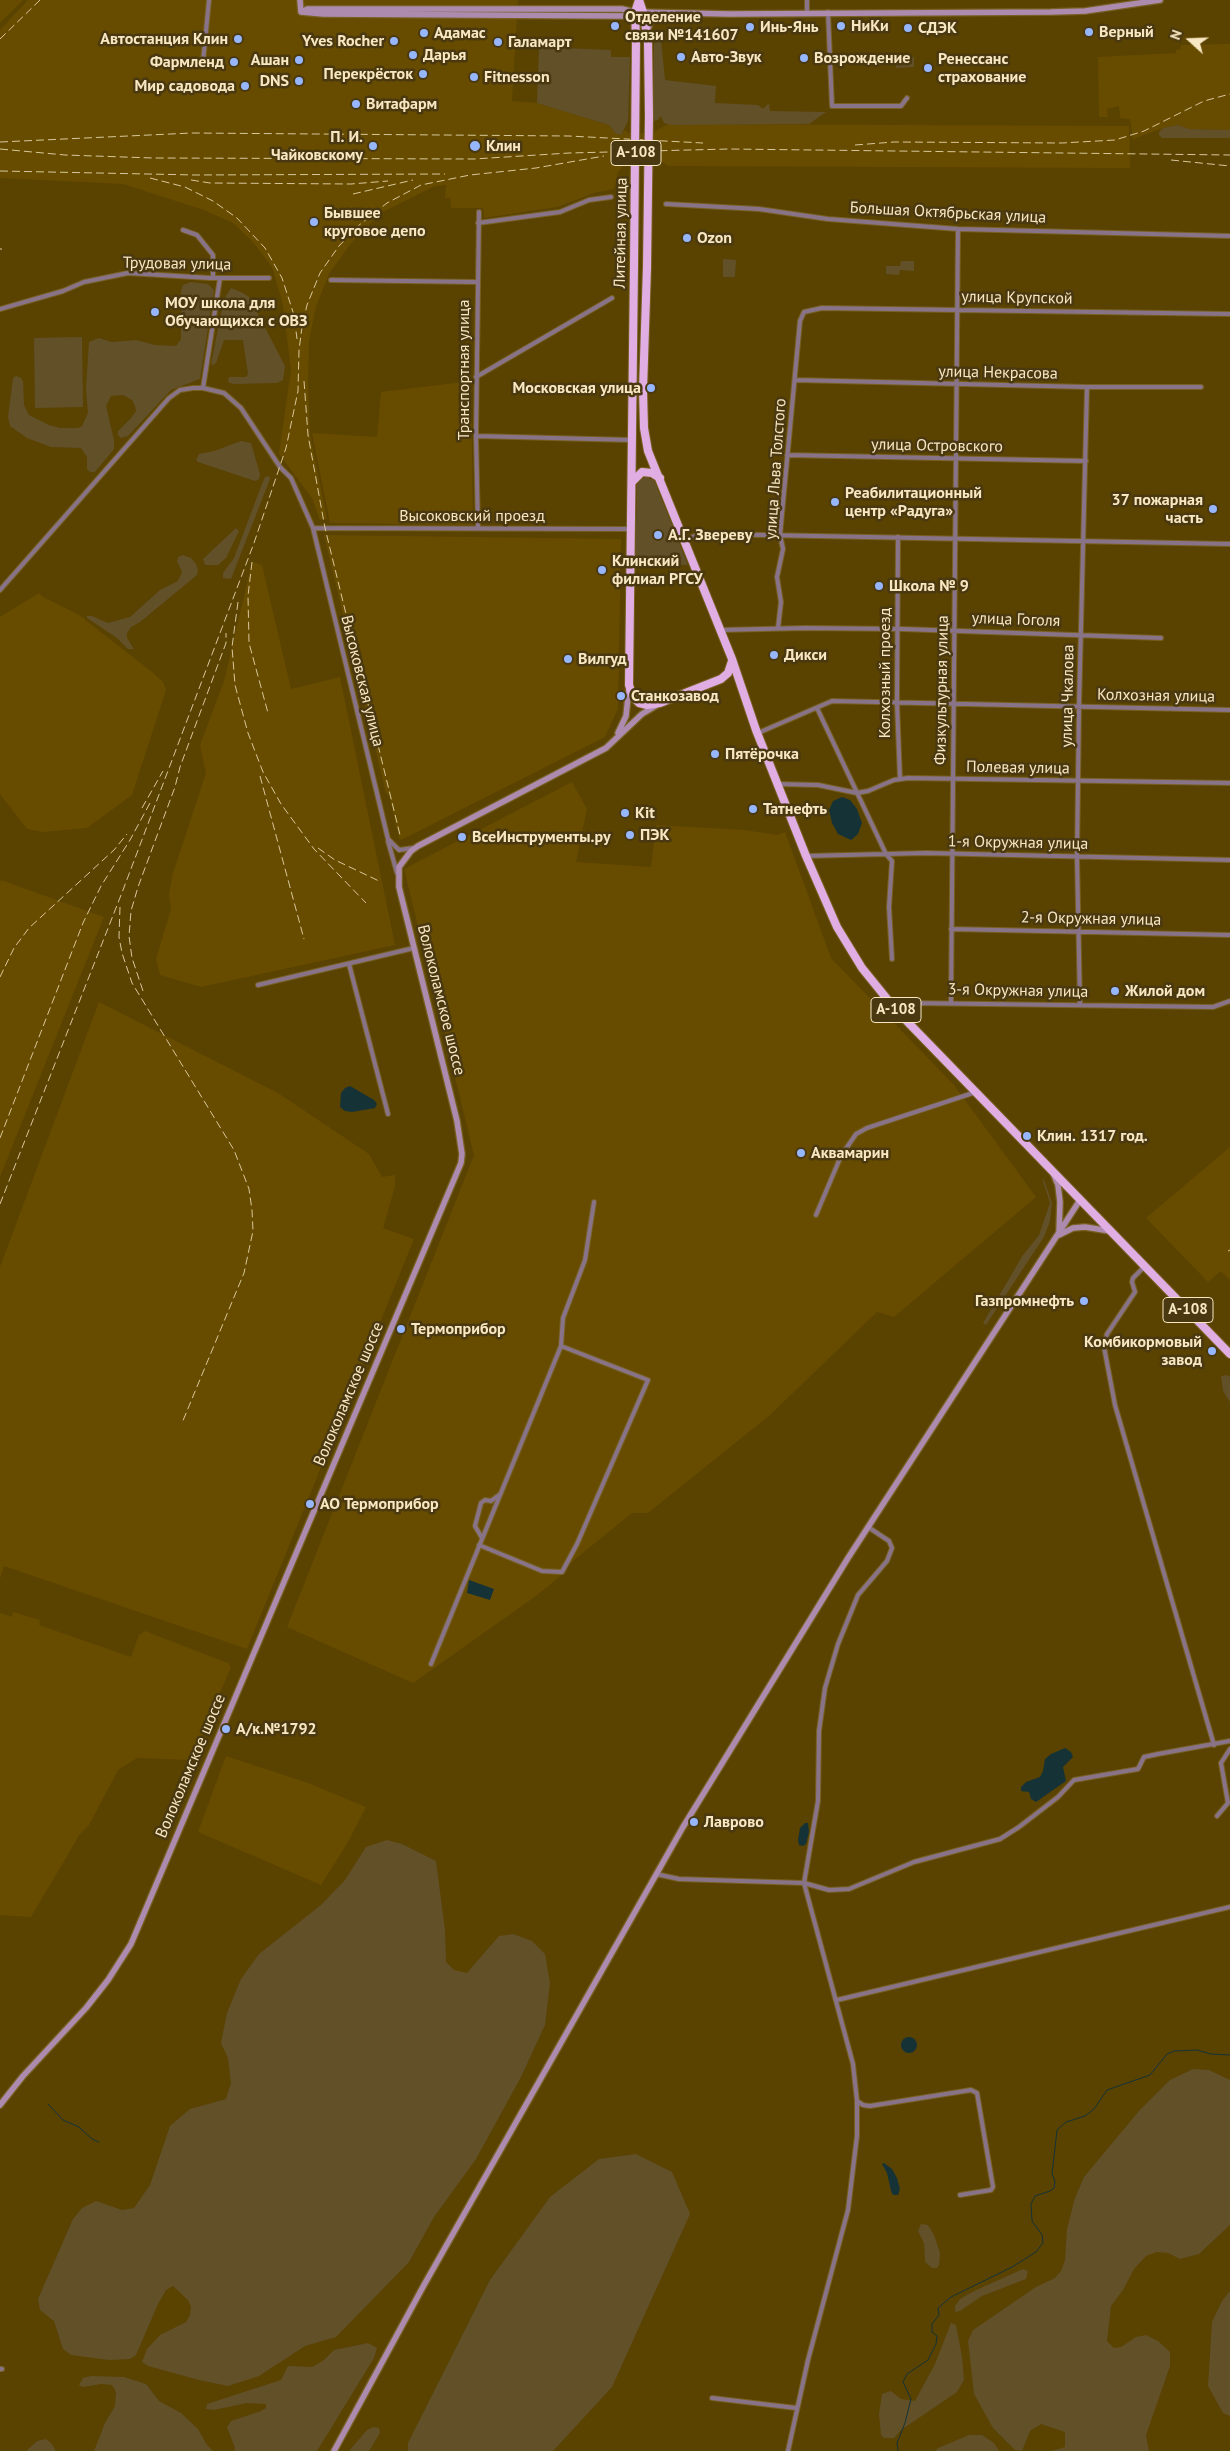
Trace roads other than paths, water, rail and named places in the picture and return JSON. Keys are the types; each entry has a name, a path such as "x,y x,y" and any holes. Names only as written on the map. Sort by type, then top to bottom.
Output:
{"highway":[{"name":"Литейная улица","path":"632,440 636,26 639,0"},
{"name":"Литейная улица","path":"639,12 648,36 644,428 648,451 660,478"},
{"name":"А-108","path":"629,685 632,440"},
{"path":"632,482 642,472 660,478"},
{"name":"А-108","path":"660,478 732,659 758,734 806,856 837,927 862,968 896,1010 1230,1354"},
{"path":"629,685 632,697 639,704 660,703 721,679 728,673 732,659"},
{"path":"721,679 733,681 741,687"}],"street":[{"path":"202,62 209,0"},
{"path":"300,0 301,11"},
{"path":"806,0 807,12"},
{"path":"301,11 307,9 622,9 639,12 1060,12 1085,11 1160,0"},
{"path":"301,11 323,14 626,16 639,12"},
{"path":"648,36 651,20 660,12"},
{"path":"828,12 832,106 901,106 907,98"},
{"path":"626,16 634,20 636,26"},
{"path":"478,223 560,212 589,200 611,197"},
{"name":"Большая Октябрьская улица","path":"666,204 758,210 828,219 958,229 1230,236"},
{"name":"Транспортная улица","path":"478,528 476,377 479,212"},
{"name":"Физкультурная улица","path":"951,1002 958,229"},
{"path":"183,230 197,235 213,255 213,278"},
{"name":"Трудовая улица","path":"0,309 63,291 84,282 128,273 213,278 269,278"},
{"path":"0,590 169,398 180,390 203,388 217,309 220,278"},
{"path":"331,280 477,282"},
{"path":"476,377 612,298"},
{"name":"улица Крупской","path":"804,312 822,308 1230,314"},
{"name":"улица Льва Толстого","path":"778,628 781,602 777,577 783,548 780,535 800,322 804,312"},
{"name":"улица Некрасова","path":"795,380 1087,387 1201,387"},
{"name":"улица Чкалова","path":"1080,1005 1077,856 1087,387"},
{"name":"Высоковская улица","path":"203,388 224,393 232,398 247,415 277,462 291,478 313,528 398,875"},
{"path":"476,436 632,440"},
{"name":"улица Островского","path":"787,455 1086,461"},
{"name":"Высоковский проезд","path":"313,528 631,528"},
{"path":"684,541 697,535 713,534 1230,544"},
{"name":"Колхозный проезд","path":"898,537 897,703 900,779"},
{"name":"улица Гоголя","path":"720,630 897,628 1162,638"},
{"path":"606,748 624,722 629,685"},
{"name":"Колхозная улица","path":"758,734 832,701 1230,710"},
{"path":"388,839 399,850 418,846 606,748 642,714 660,703"},
{"path":"817,708 886,854 892,861 889,907 892,959"},
{"name":"Полевая улица","path":"778,784 818,785 857,793 900,779 1230,783"},
{"path":"398,875 403,860 418,846"},
{"name":"1-я Окружная улица","path":"806,856 952,854 1230,860"},
{"name":"Волоколамское шоссе","path":"0,2105 23,2076 86,2008 113,1974 131,1944 461,1164 462,1154 457,1121 398,875"},
{"name":"2-я Окружная улица","path":"951,929 1230,935"},
{"path":"258,985 414,948"},
{"path":"349,964 388,1114"},
{"name":"3-я Окружная улица","path":"896,1010 911,1003 951,1002 1213,1007 1230,1001"},
{"path":"816,1216 841,1156 856,1134 867,1128 976,1092"},
{"path":"1052,1170 1058,1185 1060,1202 1059,1235"},
{"path":"334,2451 429,2276 656,1874 738,1736 868,1527 1080,1200"},
{"path":"431,1664 562,1346 563,1318 585,1260 594,1202"},
{"path":"1059,1235 1085,1227 1111,1232"},
{"path":"1145,1266 1133,1278 1132,1282 1135,1292 1106,1334 1104,1347 1114,1405 1214,1745"},
{"path":"480,1545 542,1571 562,1572 577,1544 648,1380 562,1346"},
{"path":"482,1538 475,1526 481,1503 485,1500 491,1501 500,1494"},
{"path":"788,2451 796,2408 848,2210 857,2136 857,2101 853,2064 804,1883 818,1801 819,1725 825,1688 838,1644 858,1595 887,1561 892,1548 889,1541 868,1527"},
{"path":"656,1874 699,1880 804,1883 829,1890 849,1889 914,1862 1000,1839 1020,1827 1058,1797 1074,1780 1138,1769 1144,1757 1230,1741"},
{"path":"1217,1816 1228,1803 1221,1763 1230,1749"},
{"path":"837,2000 1230,1907"},
{"path":"857,2101 870,2106 971,2090 978,2093 993,2187 991,2190 960,2195"},
{"path":"712,2398 796,2408"}],"water":[{"path":"842,797 850,800 857,809 862,823 858,834 851,840 838,834 832,823 829,810 833,801"},
{"path":"350,1086 374,1100 377,1104 375,1108 352,1112 345,1111 340,1107 341,1093"},
{"path":"469,1580 494,1589 490,1600 467,1593"},
{"path":"1065,1748 1071,1752 1073,1757 1063,1767 1066,1781 1036,1802 1031,1799 1029,1792 1021,1791 1021,1787 1026,1782 1040,1777 1045,1759"},
{"path":"805,1823 808,1823 809,1832 806,1844 803,1846 799,1845 798,1840 800,1828"},
{"path":"906,2037 912,2037 917,2042 915,2051 906,2053 901,2048 901,2042"},
{"path":"884,2163 892,2169 897,2178 900,2189 898,2195 893,2195 891,2191 887,2173 882,2164"}],"waterway":[{"path":"898,2451 897,2443 905,2423 911,2399 903,2382 907,2374 928,2360 936,2344 937,2336 932,2332 932,2324 939,2315 938,2308 951,2297 1012,2267 1036,2252 1043,2243 1042,2235 1032,2221 1031,2204 1035,2196 1054,2188 1055,2181 1052,2174 1057,2130 1066,2122 1085,2116 1094,2109 1107,2090 1150,2075 1167,2054 1174,2051 1197,2050 1211,2054 1230,2055"},
{"path":"48,2104 63,2120 79,2127 92,2139 99,2142"}],"railway":[{"path":"0,39 40,0"},
{"path":"855,145 894,142 1062,143 1115,140 1144,131 1204,101 1230,94"},
{"path":"0,142 192,133 569,136 703,143"},
{"path":"0,149 65,155 153,158 474,159 569,153 729,149 1230,155"},
{"path":"0,1204 123,890 254,543 286,448 298,391 299,350 302,327 307,305 320,273 339,246 358,226 387,203 421,185 470,175 536,168 604,156"},
{"path":"1171,160 1230,166"},
{"path":"0,171 196,175 445,174"},
{"path":"150,178 185,187 213,201 237,218 265,248 282,278 294,315 297,339"},
{"path":"191,180 210,183 351,184 388,181"},
{"path":"353,194 413,180"},
{"path":"304,381 308,435 325,528 400,835"},
{"path":"252,562 248,596 249,643 268,713"},
{"path":"238,602 232,647 235,685 248,733 263,772 281,804 314,849 366,903"},
{"path":"143,991 132,958 129,936 131,911 175,787 180,767 226,643 226,633"},
{"path":"142,808 163,771"},
{"path":"260,776 304,939"},
{"path":"0,1138 83,923 101,886 130,840 150,803"},
{"path":"0,977 14,948 29,928 114,850 127,834"},
{"path":"318,848 335,860 379,881"},
{"path":"120,907 119,937 132,983 234,1150 249,1189 252,1210 253,1231 244,1273 182,1423"}],"place":[{"name":"Отделение связи №141607","path":"615,26"},
{"name":"НиКи","path":"841,26"},
{"name":"Инь-Янь","path":"750,27"},
{"name":"СДЭК","path":"908,28"},
{"name":"Верный","path":"1089,32"},
{"name":"Адамас","path":"424,33"},
{"name":"Автостанция Клин","path":"238,39"},
{"name":"Yves Rocher","path":"394,41"},
{"name":"Галамарт","path":"498,42"},
{"name":"Дарья","path":"413,55"},
{"name":"Авто-Звук","path":"681,57"},
{"name":"Возрождение","path":"804,58"},
{"name":"Ашан","path":"299,60"},
{"name":"Фармленд","path":"234,62"},
{"name":"Ренессанс страхование","path":"928,68"},
{"name":"Перекрёсток","path":"423,74"},
{"name":"Fitnesson","path":"474,77"},
{"name":"DNS","path":"299,81"},
{"name":"Мир садовода","path":"245,86"},
{"name":"Витафарм","path":"356,104"},
{"name":"П. И. Чайковскому","path":"373,146"},
{"name":"Клин","path":"475,146"},
{"name":"Бывшее круговое депо","path":"314,222"},
{"name":"Ozon","path":"687,238"},
{"name":"МОУ школа для Обучающихся с ОВЗ","path":"155,312"},
{"name":"Московская улица","path":"651,388"},
{"name":"Реабилитационный центр «Радуга»","path":"835,502"},
{"name":"37 пожарная часть","path":"1213,509"},
{"name":"А.Г. Звереву","path":"658,535"},
{"name":"Клинский филиал РГСУ","path":"602,570"},
{"name":"Школа № 9","path":"879,586"},
{"name":"Дикси","path":"774,655"},
{"name":"Вилгуд","path":"568,659"},
{"name":"Станкозавод","path":"621,696"},
{"name":"Пятёрочка","path":"715,754"},
{"name":"Татнефть","path":"753,809"},
{"name":"Kit","path":"625,813"},
{"name":"ПЭК","path":"630,835"},
{"name":"ВсеИнструменты.ру","path":"462,837"},
{"name":"Жилой дом","path":"1115,991"},
{"name":"Клин. 1317 год.","path":"1027,1136"},
{"name":"Аквамарин","path":"801,1153"},
{"name":"Газпромнефть","path":"1084,1301"},
{"name":"Термоприбор","path":"401,1329"},
{"name":"Комбикормовый завод","path":"1212,1351"},
{"name":"АО Термоприбор","path":"310,1504"},
{"name":"А/к.№1792","path":"226,1729"},
{"name":"Лаврово","path":"694,1822"}]}
